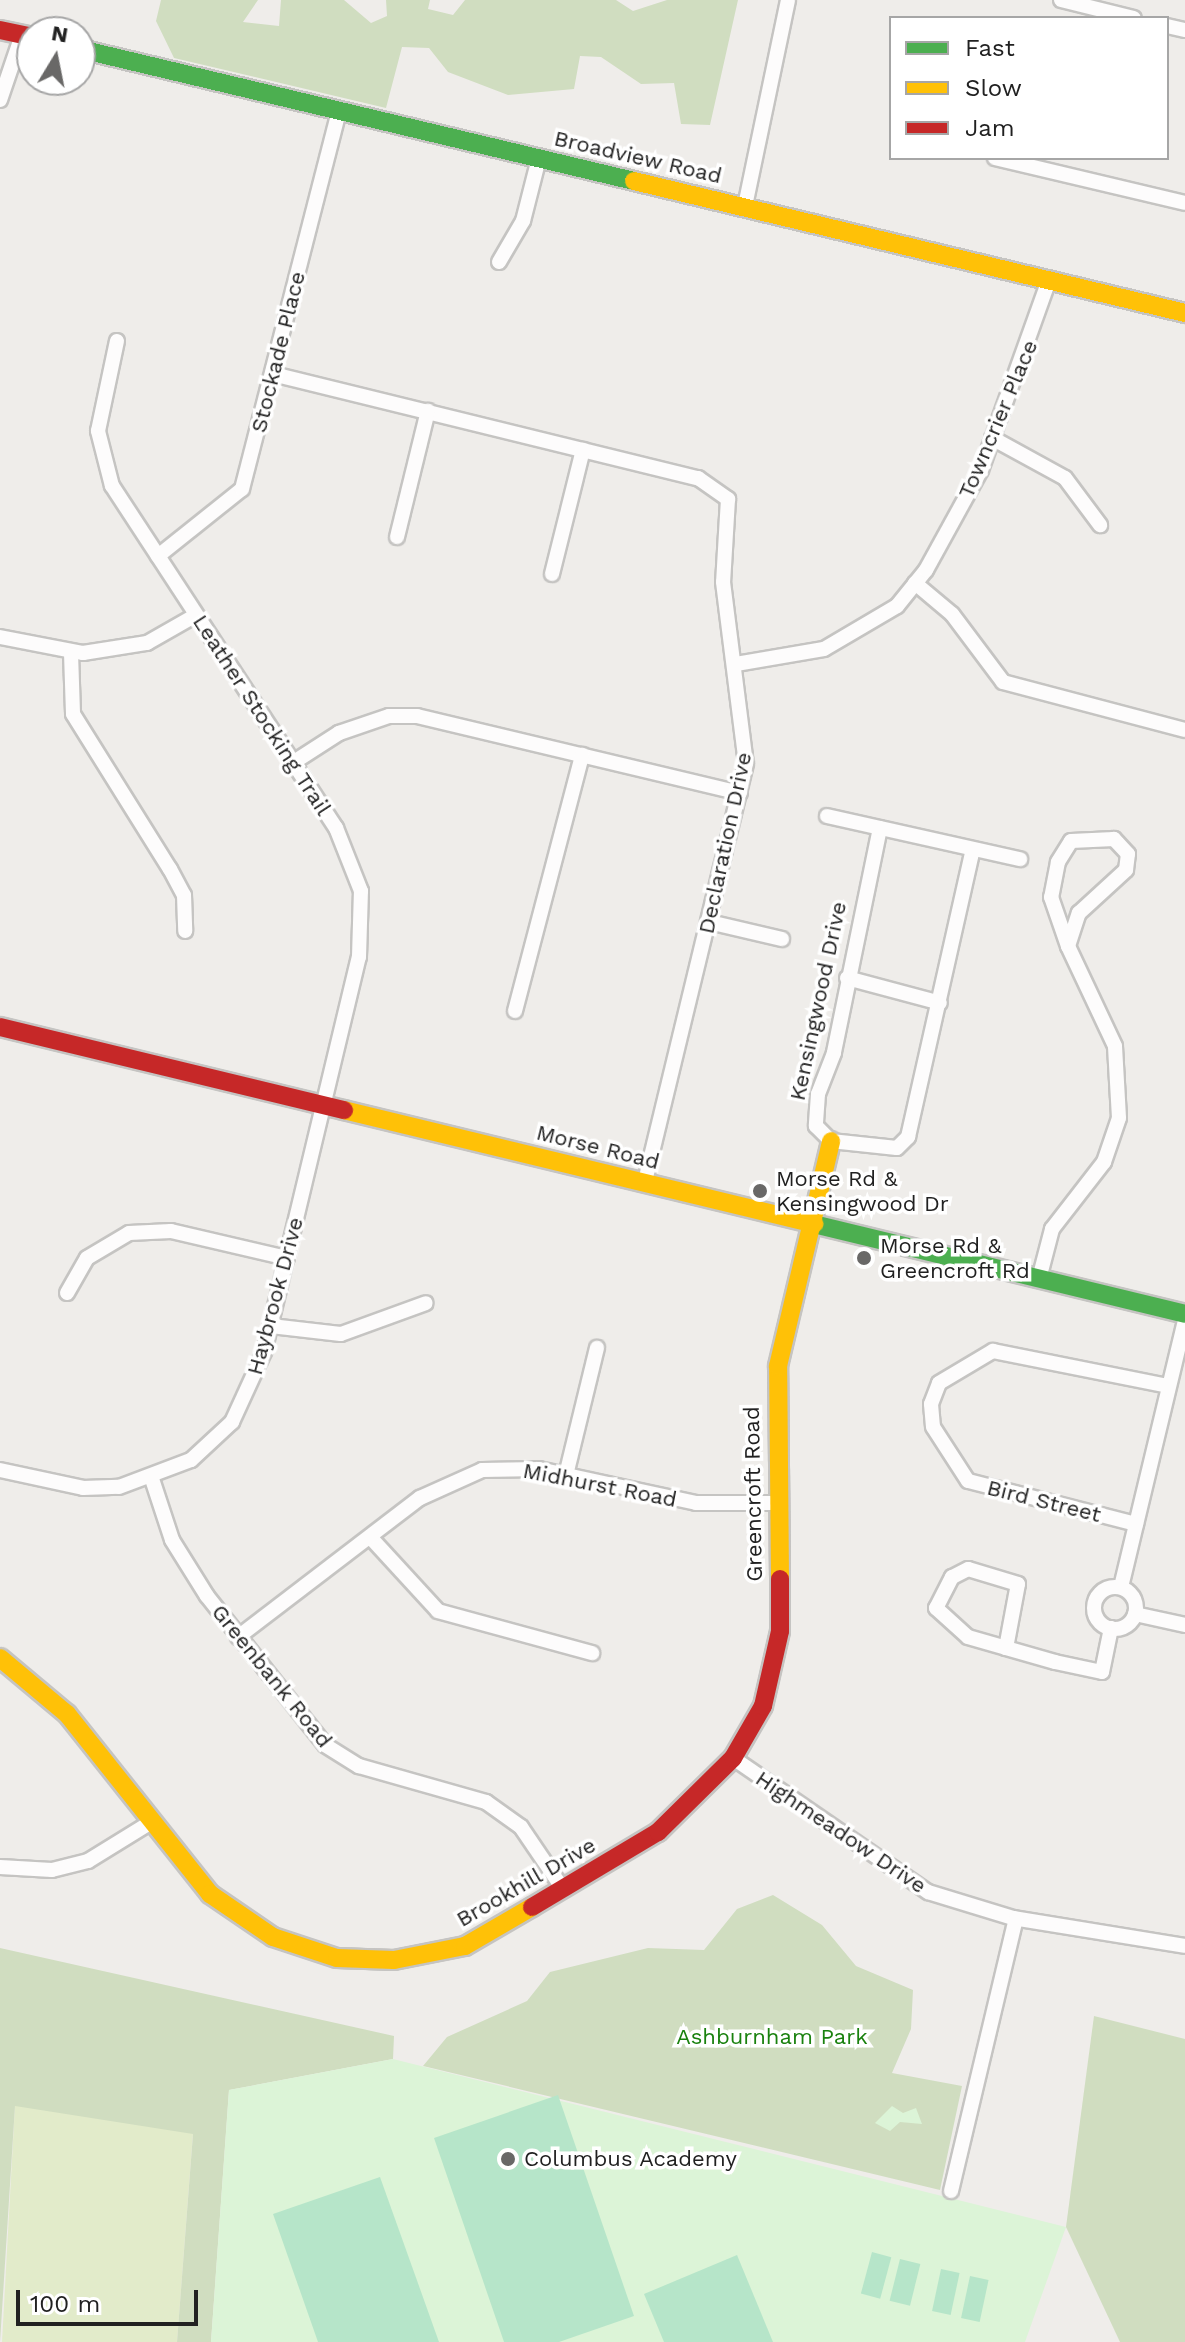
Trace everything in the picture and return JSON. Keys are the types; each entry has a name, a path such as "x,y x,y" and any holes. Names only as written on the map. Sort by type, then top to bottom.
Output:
{"street":[{"path":"745,206 788,0"},
{"path":"1061,0 1126,16"},
{"name":"Broadview Road","path":"96,53 1049,280 1184,309"},
{"path":"0,100 16,62"},
{"name":"Stockade Place","path":"158,556 242,489 339,110"},
{"path":"499,262 523,221 539,158"},
{"path":"1003,160 1185,203"},
{"name":"Towncrier Place","path":"736,664 824,649 869,629 915,583 968,495 1049,280"},
{"name":"Leather Stocking Trail","path":"117,341 98,431 112,486 336,828 361,891 359,957 324,1106"},
{"path":"273,374 583,450 552,574"},
{"path":"397,537 428,411"},
{"path":"992,438 1065,478 1100,525"},
{"name":"Declaration Drive","path":"583,450 698,478 728,499 723,582 748,732 740,793 645,1183"},
{"path":"915,583 952,614 1003,682 1185,730"},
{"path":"0,637 71,653 147,643 196,615"},
{"path":"71,653 73,714 184,895 185,931"},
{"path":"294,762 339,733 389,716 417,716 740,793"},
{"path":"515,1011 582,755"},
{"path":"827,816 1020,859"},
{"name":"Kensingwood Drive","path":"831,1141 816,1126 818,1094 880,828"},
{"path":"1039,1279 1052,1229 1104,1162 1119,1118 1115,1046 1068,946 1051,897 1058,862 1071,841 1114,839 1128,854 1126,870 1079,913 1068,946"},
{"path":"811,1224 831,1141 904,1144 940,1003 973,849"},
{"path":"709,922 782,939"},
{"path":"847,978 940,1003"},
{"name":"Morse Road","path":"0,1027 1185,1314"},
{"name":"Haybrook Drive","path":"0,1470 83,1488 152,1479 191,1460 232,1422 271,1326 324,1106"},
{"name":"Greencroft Road","path":"733,1758 763,1706 780,1631 776,1503 778,1366 811,1224"},
{"path":"67,1293 87,1258 129,1233 171,1231 287,1258"},
{"path":"271,1326 341,1334 426,1303"},
{"path":"1121,1587 1185,1320"},
{"path":"566,1475 597,1348"},
{"name":"Bird Street","path":"1136,1524 968,1481 933,1427 931,1404 939,1383 993,1351 1168,1386"},
{"name":"Midhurst Road","path":"238,1637 420,1498 482,1470 566,1475 696,1503 776,1503"},
{"name":"Greenbank Road","path":"152,1479 172,1540 238,1637 325,1745 359,1766 486,1802 521,1827 563,1889"},
{"path":"370,1537 438,1611 592,1653"},
{"path":"1006,1648 1018,1584 968,1569 952,1577 936,1608 968,1637 1006,1648 1102,1672 1111,1628 1135,1614 1185,1625"},
{"path":"1111,1628 1096,1616 1094,1603 1101,1591 1121,1587 1132,1595 1135,1614"},
{"name":"Brookhill Drive","path":"0,1658 67,1714 148,1824 238,1916 283,1942 337,1958 445,1952 563,1889 658,1832 733,1758"},
{"name":"Highmeadow Drive","path":"733,1758 911,1882 1016,1919 1185,1946"},
{"path":"0,1867 52,1870 88,1861 148,1824"},
{"path":"951,2191 1016,1919"}],"green space":[{"path":"161,0 258,0 243,22 279,26 281,0 344,0 371,23 387,16 386,0 430,0 428,9 453,15 465,0 616,0 633,11 667,0 738,0 710,125 681,124 674,83 641,84 601,57 580,56 574,89 508,95 448,72 429,48 402,47 386,108 174,58 156,21"},
{"name":"Ashburnham Park","path":"773,1895 822,1925 856,1966 913,1990 911,2029 892,2073 962,2086 940,2190 423,2066 447,2037 527,2001 550,1972 648,1948 704,1950 737,1909"},
{"path":"0,1948 394,2036 393,2059 229,2090 211,2342 177,2342 193,2134 15,2106 0,2342"},
{"path":"1094,2016 1185,2039 1185,2342 1120,2342 1066,2227"},
{"name":"Columbus Academy","path":"393,2059 1066,2227 1025,2342 211,2342 229,2090"},
{"path":"558,2095 634,2316 559,2342 504,2342 434,2138"},
{"path":"15,2105 193,2133 177,2342 2,2342"},
{"path":"892,2106 903,2113 916,2108 922,2124 900,2122 890,2131 875,2123"},
{"path":"380,2177 439,2342 318,2342 273,2214"},
{"path":"872,2252 891,2257 880,2299 861,2294"},
{"path":"737,2255 773,2342 664,2342 644,2294"},
{"path":"900,2259 920,2264 910,2306 890,2301"},
{"path":"941,2269 960,2273 951,2315 932,2311"},
{"path":"970,2276 989,2280 980,2322 961,2318"}],"traffic: fast":[{"path":"96,53 634,181"},
{"path":"814,1224 1185,1314"}],"traffic: slow":[{"path":"634,181 1185,313"},
{"path":"344,1110 814,1224"},
{"path":"780,1579 778,1366 831,1141"},
{"path":"0,1658 67,1714 210,1894 273,1937 337,1958 394,1960 465,1946 532,1907"}],"traffic: jam":[{"path":"0,30 16,34"},
{"path":"0,1027 344,1110"},
{"path":"532,1907 658,1832 733,1758 763,1706 780,1631 780,1579"}],"place":[{"name":"Morse Rd & Kensingwood Dr","path":"760,1191"},
{"name":"Morse Rd & Greencroft Rd","path":"864,1258"},
{"name":"Columbus Academy","path":"508,2159"}]}
